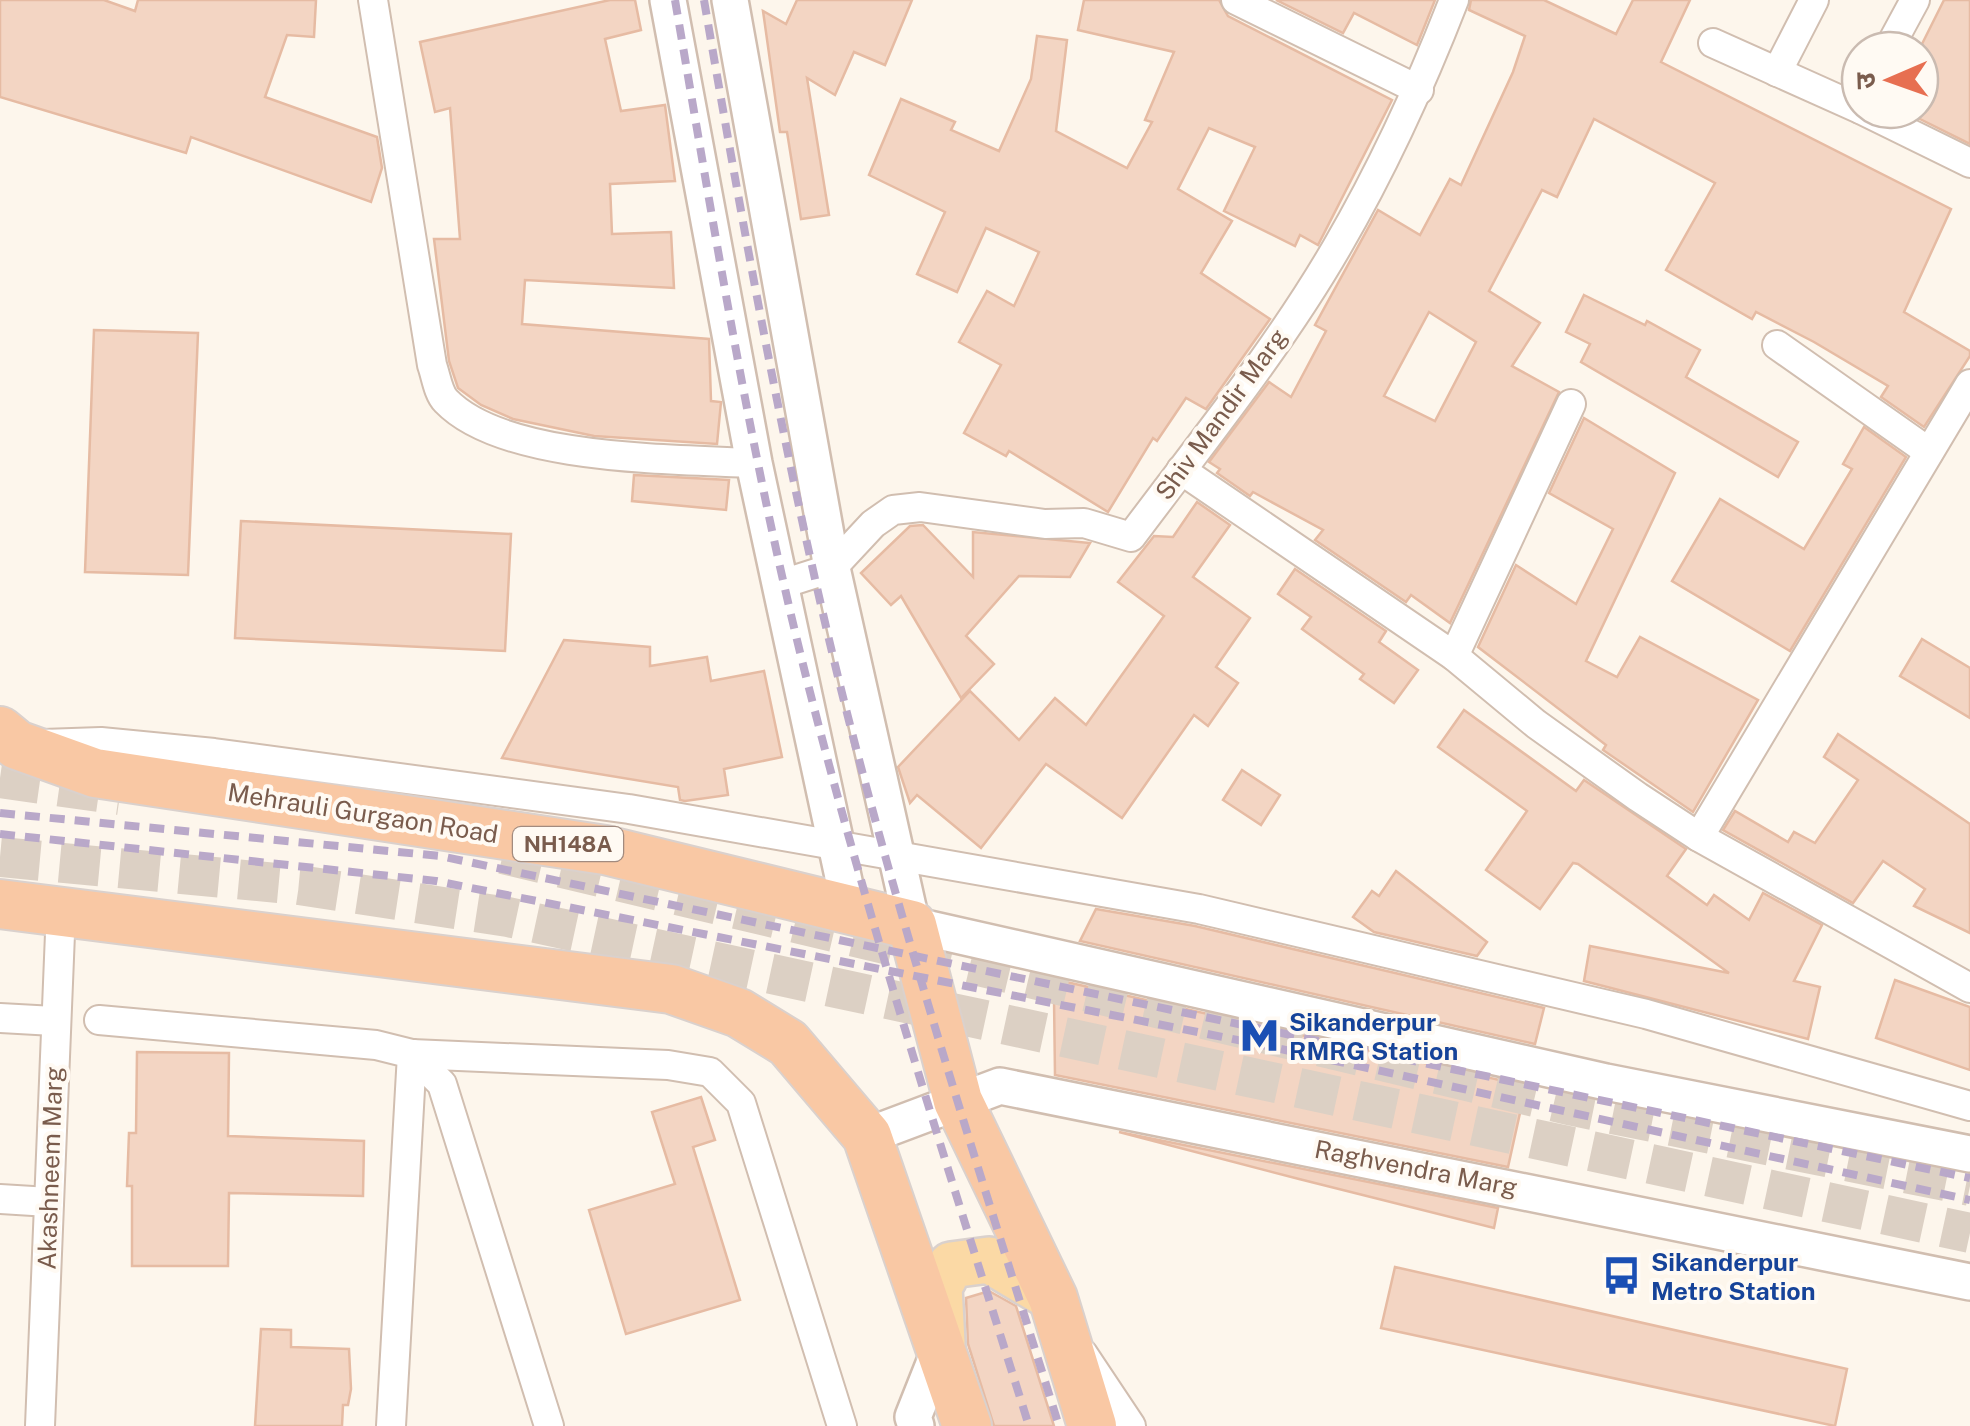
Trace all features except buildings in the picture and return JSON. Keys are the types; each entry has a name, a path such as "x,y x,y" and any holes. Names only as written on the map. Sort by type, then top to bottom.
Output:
{"highway":[{"name":"Mehrauli Gurgaon Road","path":"8,738 95,773 605,850 912,924"},
{"path":"0,904 671,989 739,1013 788,1043 867,1136 942,1344 967,1426"},
{"path":"912,924 958,1101 1056,1309 1092,1426"}],"main road":[{"path":"942,1344 939,1286 951,1266 989,1260 1056,1309"}],"street":[{"path":"373,0 432,366 444,398 468,418 504,434 538,442 609,456 754,463"},
{"path":"668,0 754,463 840,847 850,909"},
{"path":"730,0 832,568 912,924 1606,1082 1970,1154"},
{"path":"1236,0 1420,90"},
{"name":"Shiv Mandir Marg","path":"832,568 872,524 894,510 920,507 1044,524 1084,524 1130,537 1273,345 1337,248 1420,90 1454,0"},
{"path":"1777,72 1814,0"},
{"path":"1899,30 1915,0"},
{"path":"1713,42 1840,99"},
{"path":"1904,130 1970,164"},
{"path":"1777,345 1930,452"},
{"path":"1699,836 1970,384"},
{"path":"1454,656 1571,404"},
{"path":"1180,470 1454,656 1536,724 1699,836 1970,988"},
{"path":"782,584 832,568"},
{"path":"8,738 101,742 232,755 629,809 1198,909 1646,1014 1970,1106"},
{"name":"Akashneem Marg","path":"40,1426 60,910"},
{"path":"0,1018 54,1021"},
{"path":"99,1020 376,1045 412,1054 668,1065 710,1072 741,1103 842,1426"},
{"path":"391,1426 412,1054"},
{"path":"412,1054 442,1084 549,1426"},
{"name":"Raghvendra Marg","path":"867,1136 1000,1086 1970,1282"},
{"path":"0,1199 50,1202"},
{"path":"1056,1309 1132,1426"},
{"path":"916,1426 913,1417 942,1344"}],"tunnel":[{"path":"0,778 120,795"},
{"path":"503,854 1573,1106 1970,1186"},
{"path":"0,857 299,885 508,917 1970,1233"}],"railway":[{"path":"675,0 753,437 811,696 888,971 1029,1426"},
{"path":"704,0 766,342 839,681 916,962 1059,1426"},
{"path":"0,813 440,856 1970,1178"},
{"path":"0,834 436,881 1258,1044 1970,1200"}],"place":[{"name":"Sikanderpur RMRG Station","path":"1259,1036"},
{"name":"Sikanderpur Metro Station","path":"1621,1276"}]}
